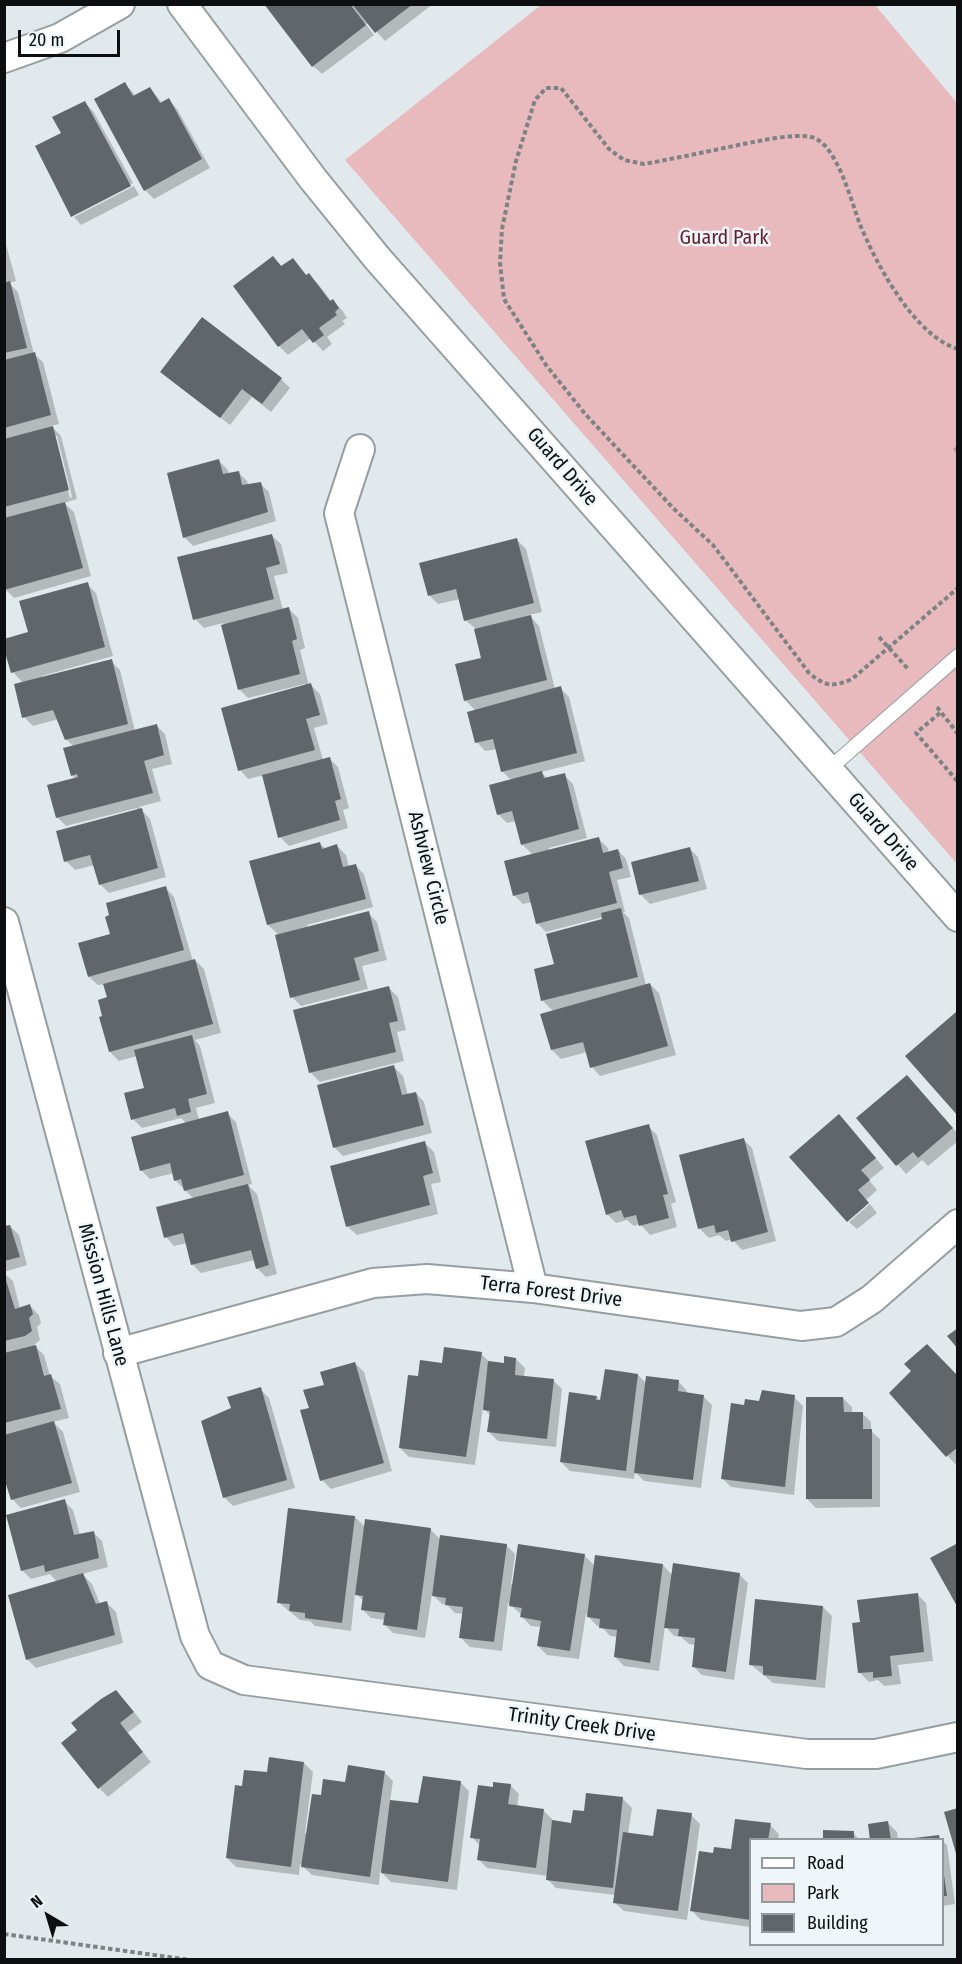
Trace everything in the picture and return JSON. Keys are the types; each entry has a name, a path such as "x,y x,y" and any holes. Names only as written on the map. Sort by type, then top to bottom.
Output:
{"street":[{"path":"4,58 60,38 120,4"},
{"name":"Guard Drive","path":"182,4 313,179 377,258 957,917"},
{"name":"Ashview Circle","path":"360,449 339,513 533,1288"},
{"name":"Mission Hills Lane","path":"4,922 195,1636 210,1665"},
{"name":"Terra Forest Drive","path":"118,1353 374,1283 428,1279 533,1288 801,1326 836,1322 872,1299 957,1224"},
{"name":"Trinity Creek Drive","path":"210,1665 244,1680 807,1754 876,1754 957,1737"}],"lane":[{"path":"829,769 957,656"}],"path":[{"path":"957,349 925,328 906,308 877,260 835,160 826,147 812,136 776,138 644,164 624,160 609,149 561,88 546,88 535,100 516,161 502,229 500,263 504,299 546,365 586,415 673,508 713,545 809,673 820,682 837,685 852,679 957,588"},
{"path":"940,713 916,733 957,782"},
{"path":"4,1934 190,1959"}],"green space":[{"name":"Guard Park","path":"541,5 875,5 957,103 957,864 345,160"}],"building":[{"path":"264,4 350,4 366,25 312,67"},
{"path":"352,4 413,4 375,33"},
{"path":"125,82 133,96 150,87 160,103 169,98 202,159 144,191 94,99"},
{"path":"85,101 131,186 71,217 35,146 61,133 52,117"},
{"path":"273,256 281,266 293,258 306,275 309,273 330,301 333,299 339,308 335,312 337,315 319,328 324,335 313,343 302,329 278,347 233,286"},
{"path":"10,281 27,348 4,353 4,283"},
{"path":"202,317 282,378 262,404 242,389 220,418 160,372"},
{"path":"35,352 51,415 4,428 4,360"},
{"path":"53,426 69,490 4,507 4,439"},
{"path":"219,459 223,474 239,471 242,485 261,482 268,512 183,538 167,473"},
{"path":"65,502 83,568 4,590 4,518"},
{"path":"272,534 280,564 266,568 274,599 193,620 177,557"},
{"path":"517,538 534,603 464,621 456,589 428,596 419,563"},
{"path":"88,582 105,647 11,673 4,649 4,639 28,632 19,601"},
{"path":"289,607 297,639 292,641 300,674 238,690 221,625"},
{"path":"531,615 547,680 464,701 455,664 481,658 474,629"},
{"path":"112,659 128,724 65,740 53,710 22,718 14,684"},
{"path":"311,683 320,715 306,719 315,750 238,771 221,708"},
{"path":"561,686 577,753 501,772 493,739 475,743 467,712"},
{"path":"157,724 164,755 144,761 153,793 56,818 47,785 78,777 77,774 71,776 63,748"},
{"path":"330,757 341,799 335,801 340,820 278,838 262,775"},
{"path":"542,771 544,778 565,773 579,829 521,845 512,811 497,815 489,785"},
{"path":"142,808 158,868 99,885 90,855 64,862 56,831"},
{"path":"599,837 603,853 618,849 623,868 609,872 617,903 536,924 528,892 513,896 504,861"},
{"path":"320,842 322,849 337,844 343,867 356,864 366,899 267,925 249,861"},
{"path":"690,847 699,881 639,895 631,862"},
{"path":"166,886 184,950 88,977 78,943 110,934 105,917 109,915 106,903"},
{"path":"621,908 638,977 541,1001 534,969 554,964 546,934 602,919 601,913"},
{"path":"369,911 379,951 354,958 360,980 290,998 275,935"},
{"path":"195,959 213,1024 109,1052 99,1017 102,1016 98,1000 107,997 103,984"},
{"path":"650,983 668,1046 590,1068 583,1042 551,1050 540,1014"},
{"path":"389,986 398,1021 389,1023 396,1052 309,1073 293,1010"},
{"path":"956,1012 958,1013 958,1116 905,1056"},
{"path":"192,1035 207,1094 188,1099 191,1112 177,1116 175,1108 131,1120 124,1093 144,1088 134,1050"},
{"path":"394,1065 402,1095 416,1092 424,1125 333,1148 317,1085"},
{"path":"907,1075 953,1128 918,1158 913,1152 896,1166 856,1118"},
{"path":"228,1111 244,1175 184,1191 181,1179 174,1181 170,1163 140,1171 131,1137"},
{"path":"839,1114 876,1158 861,1170 870,1180 858,1190 869,1203 847,1222 789,1157"},
{"path":"649,1124 668,1194 663,1195 669,1218 639,1226 636,1215 624,1218 621,1210 606,1215 585,1141"},
{"path":"744,1138 768,1232 731,1242 728,1230 716,1233 714,1225 698,1229 679,1155"},
{"path":"425,1141 433,1173 423,1176 430,1205 346,1227 330,1166"},
{"path":"248,1184 269,1265 256,1269 251,1250 191,1265 183,1233 164,1238 156,1207"},
{"path":"10,1225 20,1257 4,1261 4,1226"},
{"path":"4,1274 15,1309 30,1304 33,1314 29,1318 32,1331 25,1336 4,1341"},
{"path":"958,1328 958,1349 947,1336"},
{"path":"927,1344 958,1376 958,1447 946,1457 889,1393 911,1371 904,1364"},
{"path":"36,1345 44,1376 51,1374 61,1409 4,1423 4,1353"},
{"path":"444,1347 482,1352 466,1457 399,1448 408,1375 418,1376 420,1360 442,1363"},
{"path":"504,1356 516,1358 515,1375 554,1379 547,1439 487,1432 490,1411 483,1410 488,1361 504,1363"},
{"path":"355,1362 384,1463 320,1481 300,1410 309,1408 303,1390 324,1385 320,1372"},
{"path":"605,1369 638,1374 626,1471 560,1462 569,1392 597,1396 596,1400 600,1400"},
{"path":"646,1376 679,1380 678,1391 704,1395 693,1480 634,1473"},
{"path":"261,1387 287,1480 223,1498 201,1421 231,1408 227,1397"},
{"path":"762,1390 795,1395 785,1487 721,1479 731,1403 744,1405 745,1399 759,1401"},
{"path":"806,1397 843,1397 844,1412 863,1412 863,1429 872,1429 872,1499 806,1499"},
{"path":"54,1421 72,1483 11,1500 4,1478 4,1435"},
{"path":"65,1499 74,1535 94,1531 99,1558 45,1572 44,1565 21,1571 6,1515"},
{"path":"288,1508 355,1516 342,1623 305,1618 305,1613 289,1611 290,1604 277,1603"},
{"path":"365,1519 431,1528 417,1630 383,1625 385,1613 361,1610 363,1596 355,1595"},
{"path":"440,1535 507,1544 494,1642 459,1638 463,1607 445,1605 446,1598 432,1596"},
{"path":"958,1543 958,1608 930,1558"},
{"path":"518,1544 585,1554 570,1651 537,1646 541,1621 520,1617 522,1608 509,1606"},
{"path":"595,1555 663,1564 650,1663 614,1657 617,1630 599,1628 600,1619 587,1617"},
{"path":"673,1563 740,1573 726,1672 692,1667 695,1638 678,1636 679,1629 664,1628"},
{"path":"83,1573 96,1604 107,1601 115,1635 26,1660 8,1595"},
{"path":"918,1593 924,1652 890,1656 892,1676 873,1678 873,1672 858,1673 852,1623 860,1622 857,1600"},
{"path":"755,1599 823,1606 816,1680 763,1675 763,1666 749,1665"},
{"path":"116,1690 134,1712 120,1723 143,1752 98,1789 61,1743 77,1730 71,1723"},
{"path":"269,1757 304,1762 291,1867 226,1858 235,1785 242,1786 244,1770 267,1772"},
{"path":"348,1765 385,1771 370,1877 301,1867 312,1794 321,1795 323,1779 345,1782"},
{"path":"423,1776 461,1781 448,1882 381,1873 390,1800 418,1803"},
{"path":"493,1782 511,1784 508,1804 544,1809 536,1868 477,1860 480,1839 470,1838 478,1785 493,1787"},
{"path":"586,1793 623,1797 613,1888 546,1880 552,1820 571,1823 573,1810 584,1811"},
{"path":"958,1808 958,1857 957,1857 944,1812"},
{"path":"657,1809 692,1813 678,1911 613,1903 623,1832 653,1836"},
{"path":"735,1819 771,1823 768,1838 749,1838 749,1920 690,1911 699,1851 713,1853 714,1847 731,1849"},
{"path":"888,1821 891,1838 870,1838 868,1824"},
{"path":"823,1830 854,1831 854,1838 823,1838"},
{"path":"939,1835 940,1838 914,1838"},
{"path":"944,1875 947,1896 944,1896"}]}
